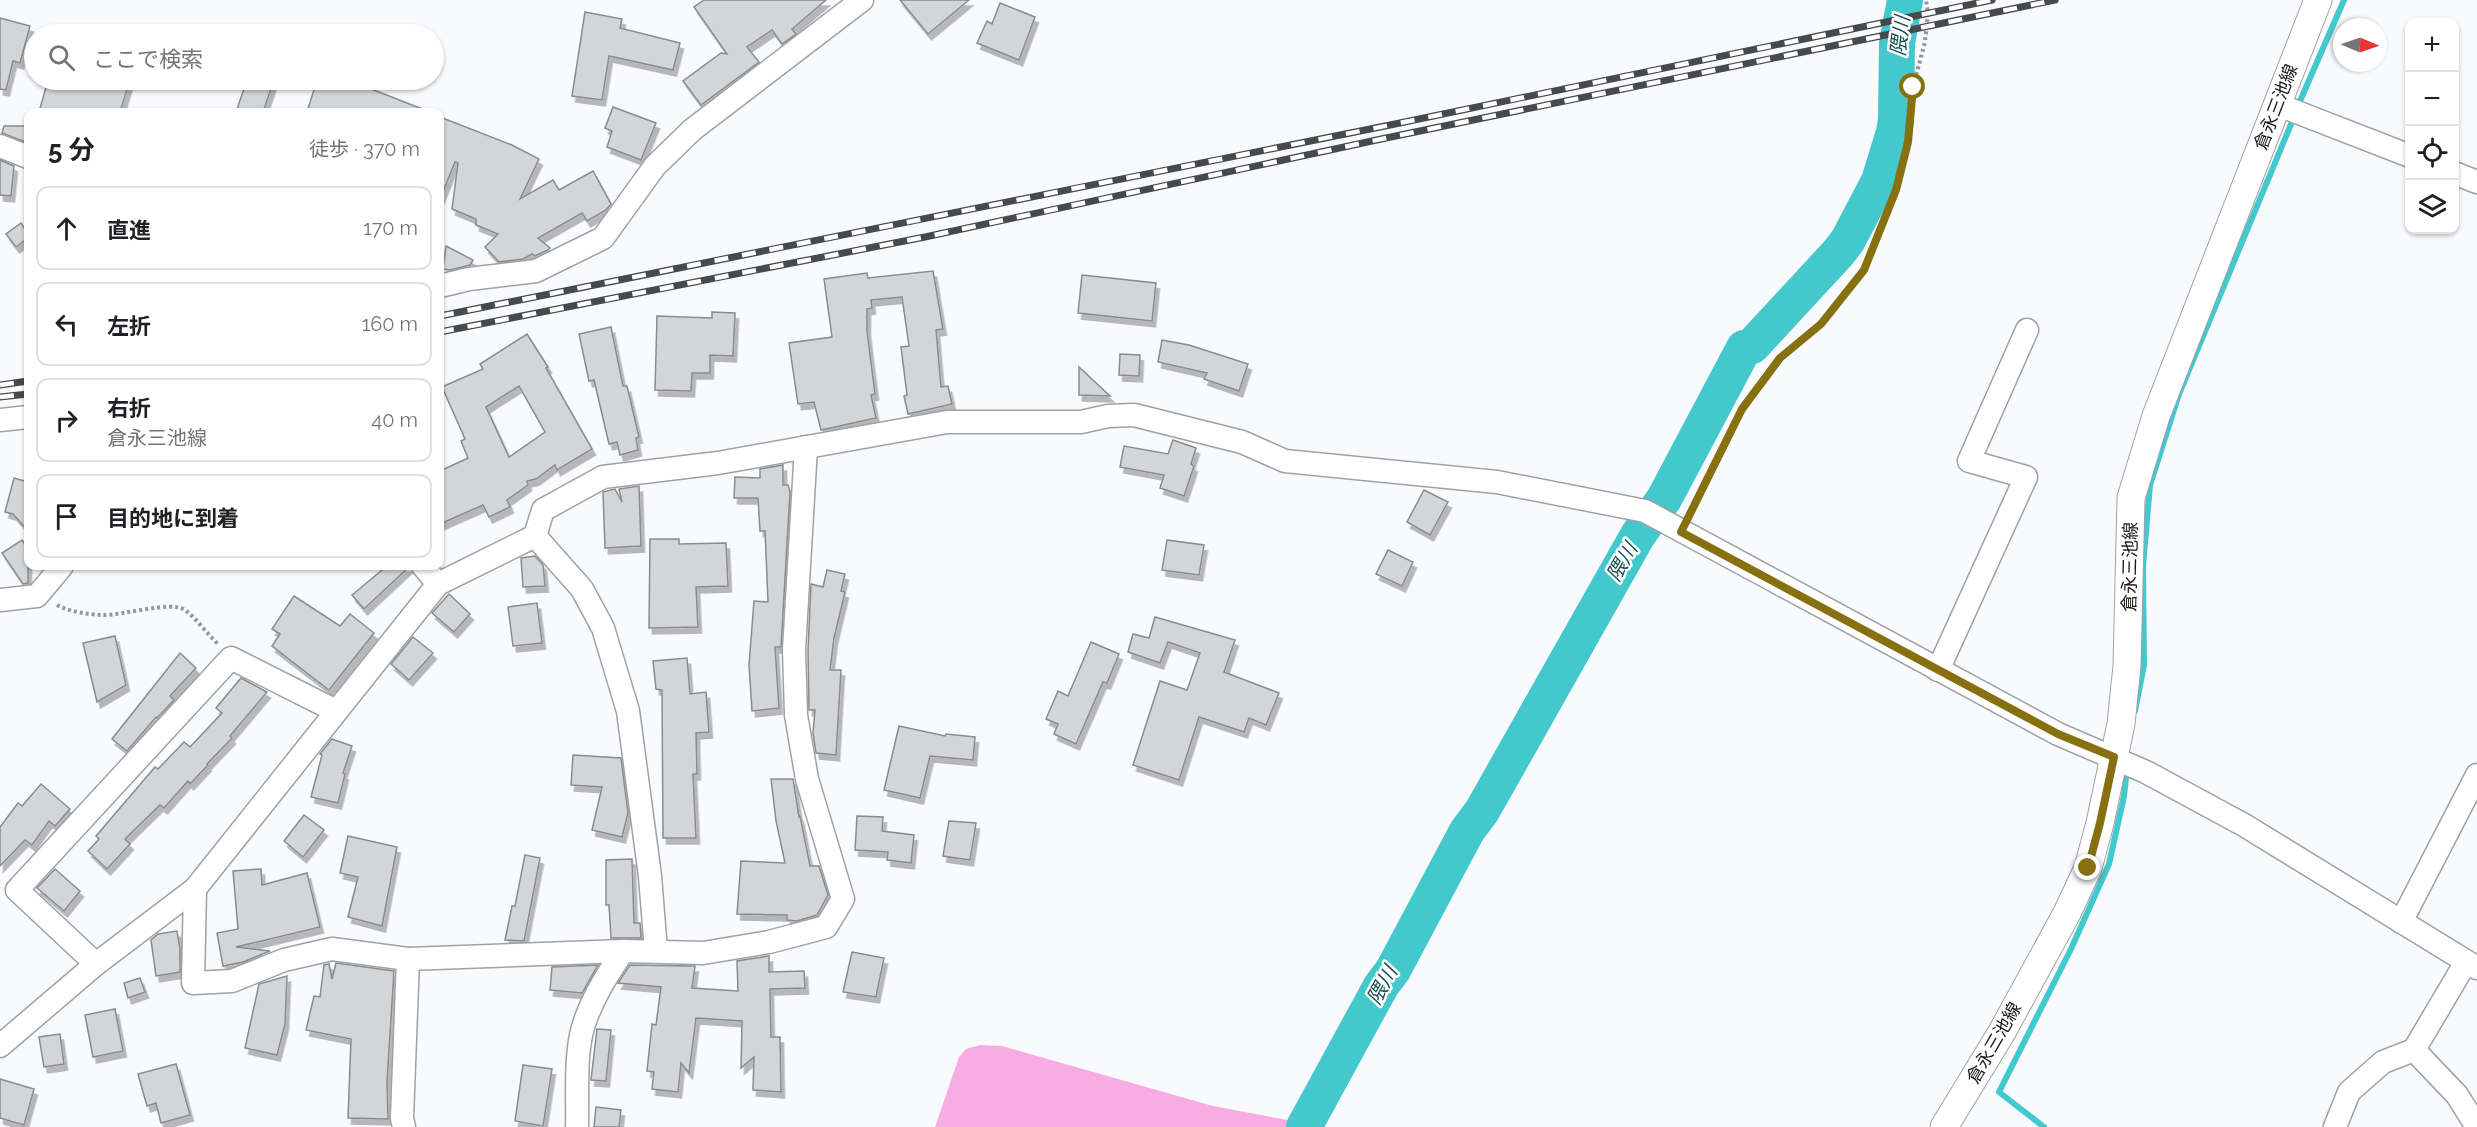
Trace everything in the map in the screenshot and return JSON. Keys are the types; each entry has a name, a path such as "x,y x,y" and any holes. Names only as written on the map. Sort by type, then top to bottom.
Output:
{"main road":[{"name":"倉永三池線","path":"1944,1127 2002,1032 2067,913 2088,868 2114,757 2127,666 2131,498 2156,416 2318,0"}],"street":[{"path":"444,284 536,271 603,238 655,166 692,130 862,0"},
{"path":"2277,104 2405,154"},
{"path":"0,146 24,155"},
{"path":"2459,176 2477,182"},
{"path":"1938,670 2026,477 1969,461 2027,330"},
{"path":"0,1046 96,964 195,888 438,584 535,536 543,510 603,477 718,463 947,422 1081,422 1108,416 1134,415 1242,442 1285,461 1497,482 1645,511 2058,734 2146,772 2244,825 2472,965 2414,1050 2383,1062 2349,1092 2335,1127"},
{"path":"0,420 24,417"},
{"path":"195,888 193,983 232,981 284,960 332,950 408,959 623,951 714,951 769,942 826,927 843,899 807,778 796,715 794,650 806,447"},
{"path":"535,536 582,589 603,628 622,690 628,711 650,876 656,951"},
{"path":"0,600 37,596 59,570"},
{"path":"426,570 438,584"},
{"path":"96,964 8,896 231,658 336,711"},
{"path":"2401,922 2477,775"},
{"path":"577,1127 580,1043 585,1022 601,985 623,951"},
{"path":"404,1127 402,1118 408,959"},
{"path":"2414,1050 2457,1095 2477,1127"}],"path":[{"path":"1681,532 1742,409 1780,358 1821,324 1864,270 1896,190 1908,142 1913,87 1925,42 1928,13 1926,0"},
{"path":"37,596 65,609 103,615 167,607 184,609 231,658"}],"shaded area":[{"path":"980,1045 1002,1046 1213,1106 1309,1124 1309,1127 935,1127 959,1057 966,1049"}],"building":[{"path":"704,0 826,0 792,29 796,34 782,44 772,30 747,47 759,62 701,105 683,81 721,53 727,54 694,7"},
{"path":"900,0 969,0 928,34"},
{"path":"1000,3 1035,17 1019,60 977,43 987,21 992,24"},
{"path":"585,12 622,19 620,28 680,43 673,70 609,56 602,100 572,96"},
{"path":"0,18 24,24 24,48 20,63 13,61 6,90 0,89"},
{"path":"45,90 127,90 121,108 40,108"},
{"path":"244,90 271,90 264,108 237,108"},
{"path":"314,90 374,90 420,108 308,108"},
{"path":"613,107 656,123 641,160 607,147 612,131 605,128"},
{"path":"444,119 512,145 539,159 520,199 553,180 559,190 593,171 611,204 606,210 587,221 582,213 538,238 550,248 548,250 523,259 499,262 485,247 498,234 476,225 476,219 452,209 458,163 455,162 444,189"},
{"path":"4,126 24,126 24,141 2,133"},
{"path":"0,160 14,166 11,196 0,195"},
{"path":"21,223 24,228 24,241 16,247 6,234"},
{"path":"446,246 473,260 470,265 450,270 444,269"},
{"path":"933,271 943,329 936,330 941,387 948,386 952,404 908,414 904,396 907,395 901,347 909,346 902,297 871,300 872,308 867,309 867,331 875,394 871,395 876,418 821,430 814,402 798,404 789,343 832,337 824,279 867,273 868,278"},
{"path":"1082,275 1156,283 1152,321 1078,313"},
{"path":"712,312 735,313 733,356 710,355 710,373 692,373 691,391 655,390 657,316 712,318"},
{"path":"611,327 623,386 627,386 639,437 636,438 638,450 620,455 617,442 609,444 594,380 589,381 579,334"},
{"path":"527,334 548,367 546,368 592,449 557,470 555,465 536,479 527,481 528,485 507,500 510,507 489,517 483,505 444,522 444,469 468,458 461,441 465,439 444,392 444,386 483,369 480,364","holes":["519,386 545,432 509,457 486,407"]},
{"path":"1162,340 1189,345 1248,364 1239,391 1204,379 1207,373 1158,362"},
{"path":"1120,354 1140,355 1139,376 1119,375"},
{"path":"1079,367 1110,396 1079,395"},
{"path":"1173,440 1196,448 1191,464 1194,466 1184,496 1160,488 1164,475 1120,467 1124,446 1168,454"},
{"path":"783,465 783,485 788,485 790,492 781,647 775,647 779,708 752,711 749,665 754,601 768,602 765,531 760,531 758,498 734,498 735,477 760,478 760,469"},
{"path":"14,478 24,481 24,526 13,514 5,512"},
{"path":"639,486 641,546 605,548 603,492 615,489 622,502 619,489"},
{"path":"1424,490 1448,502 1430,535 1407,522"},
{"path":"650,539 679,539 679,544 726,543 728,586 696,587 698,627 649,628"},
{"path":"22,540 24,570 28,570 28,583 23,584 2,553"},
{"path":"1167,540 1204,545 1199,575 1162,570"},
{"path":"1388,550 1413,562 1402,586 1376,574"},
{"path":"535,556 543,565 545,586 523,587 521,558"},
{"path":"382,570 406,570 364,609 352,595"},
{"path":"827,570 845,574 841,591 845,592 834,638 830,670 841,670 836,755 816,753 813,733 815,710 809,710 808,650 811,584 823,587"},
{"path":"449,594 470,614 454,632 432,613"},
{"path":"294,596 340,626 350,614 374,633 329,690 272,646 280,634 272,629"},
{"path":"537,603 542,643 513,646 508,607"},
{"path":"1155,617 1235,640 1224,672 1279,693 1266,725 1249,718 1244,732 1199,717 1179,780 1133,765 1160,681 1187,690 1200,653 1168,642 1160,663 1128,652 1133,634 1149,638"},
{"path":"115,636 126,685 97,702 83,643"},
{"path":"413,637 433,653 409,680 391,664"},
{"path":"1091,642 1119,654 1107,683 1103,682 1076,744 1054,734 1058,724 1046,719 1058,691 1068,696"},
{"path":"180,653 196,668 170,696 174,700 127,751 112,739"},
{"path":"687,658 690,694 706,692 709,732 696,733 697,774 693,774 696,838 663,838 662,690 656,689 653,661"},
{"path":"241,678 267,692 230,736 232,738 190,784 188,781 164,808 160,805 125,839 130,844 107,869 88,851 99,839 96,836 155,767 158,769 184,742 190,747 222,713 216,708"},
{"path":"899,726 945,736 946,734 975,737 973,760 930,756 920,798 884,790"},
{"path":"332,739 352,746 343,773 345,774 338,803 311,797 322,755 320,754"},
{"path":"573,755 621,758 628,813 622,837 592,830 602,787 571,785"},
{"path":"771,779 793,779 810,866 819,866 828,895 817,915 797,921 787,920 787,915 737,914 741,861 785,863 776,821"},
{"path":"41,784 70,809 55,826 49,821 32,845 25,840 0,866 0,827 18,803 22,806"},
{"path":"304,815 324,830 303,857 284,841"},
{"path":"857,816 883,817 882,831 914,835 911,863 887,860 888,852 855,850"},
{"path":"949,821 976,823 970,860 943,856"},
{"path":"348,836 397,847 382,926 348,917 358,877 340,873"},
{"path":"525,855 540,858 524,941 505,940 512,906 515,906"},
{"path":"632,859 634,923 640,923 641,938 611,938 609,905 606,905 606,860"},
{"path":"55,869 80,891 64,911 37,888"},
{"path":"261,869 262,885 307,873 320,927 236,947 270,951 243,962 223,966 217,933 238,929 233,871"},
{"path":"177,931 180,972 156,976 151,940 158,934"},
{"path":"852,952 884,958 876,997 843,992"},
{"path":"769,956 769,972 804,971 805,988 770,989 771,1037 780,1037 781,1092 753,1090 754,1057 741,1068 742,1021 696,1018 689,1073 681,1063 678,1092 652,1089 654,1072 647,1071 652,1024 656,1025 661,987 618,983 630,965 695,966 692,988 738,991 737,961"},
{"path":"336,963 394,971 387,1082 388,1119 348,1118 351,1039 306,1030 314,996 320,997 324,965 329,964 332,979"},
{"path":"598,965 582,993 550,990 552,967"},
{"path":"287,976 285,1024 277,1055 245,1048 259,984"},
{"path":"140,978 145,992 128,998 124,983"},
{"path":"115,1009 123,1051 93,1057 85,1015"},
{"path":"597,1029 611,1030 606,1081 591,1080"},
{"path":"60,1034 64,1064 44,1067 39,1037"},
{"path":"176,1064 190,1115 161,1123 156,1103 147,1106 138,1074"},
{"path":"523,1065 552,1069 543,1126 515,1121"},
{"path":"0,1079 34,1089 24,1125 0,1118"},
{"path":"596,1107 621,1110 619,1127 594,1127"}],"waterway":[{"name":"隈川","path":"1304,1127 1381,986 1393,970 1467,831 1482,811 1638,535 1664,499 1744,348 1752,346 1848,240 1879,181 1894,132 1897,43 1905,0"},
{"path":"2297,108 2344,0"},
{"path":"2135,711 2144,665 2143,566 2150,485 2179,394 2294,117"},
{"path":"2044,1127 1999,1092 2071,949 2109,864 2124,796 2127,769"}],"railway":[{"path":"444,315 1395,124 1992,0"},
{"path":"444,331 925,237 1386,138 2055,0"},
{"path":"0,385 24,382"},
{"path":"0,397 24,394"}],"route":[{"path":"1913,87 1908,142 1896,190 1864,270 1821,324 1780,358 1742,409 1681,532 2058,734 2114,757 2088,868"}]}
